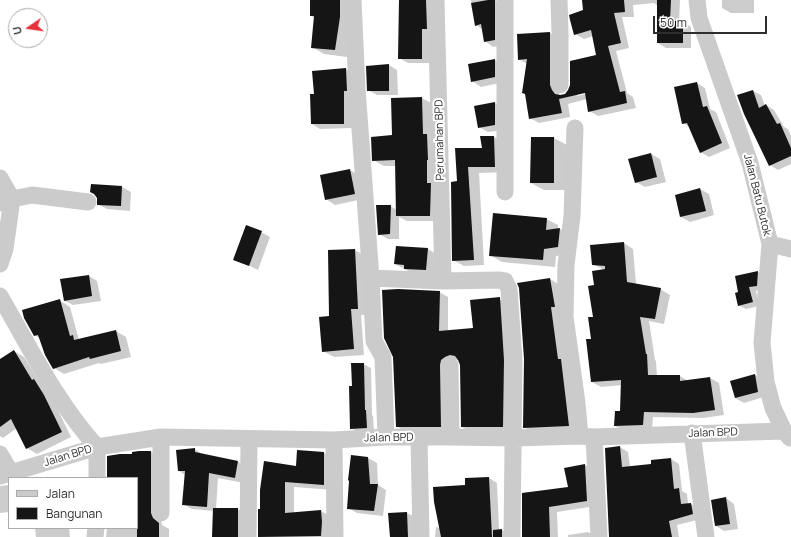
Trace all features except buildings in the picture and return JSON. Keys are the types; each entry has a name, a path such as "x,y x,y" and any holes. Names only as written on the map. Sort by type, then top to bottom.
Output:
{"street":[{"path":"353,0 357,89 371,278 374,341 383,356 386,437"},
{"name":"Perumahan BPD","path":"436,0 443,281"},
{"path":"504,0 505,192"},
{"path":"559,0 560,85"},
{"name":"Jalan Batu Butok","path":"697,0 699,18 750,163 770,244 762,344 769,396 775,414 787,435"},
{"path":"575,128 572,216 566,265 565,317 577,403 587,437 599,537"},
{"path":"0,178 6,202 5,250 0,264"},
{"path":"6,202 32,195 88,202"},
{"path":"770,244 791,249"},
{"path":"371,278 443,281 505,281 509,289 514,360 512,537"},
{"path":"0,296 63,404 80,428 97,447 97,477"},
{"path":"450,365 451,437"},
{"path":"692,433 706,537"},
{"name":"Jalan BPD","path":"6,474 97,447 161,437 249,440 334,440 386,437 514,438 692,433 787,435"},
{"path":"161,437 161,513"},
{"path":"419,438 421,537"},
{"path":"248,537 249,440"},
{"path":"334,440 335,537"},
{"path":"0,454 6,474"}]}
